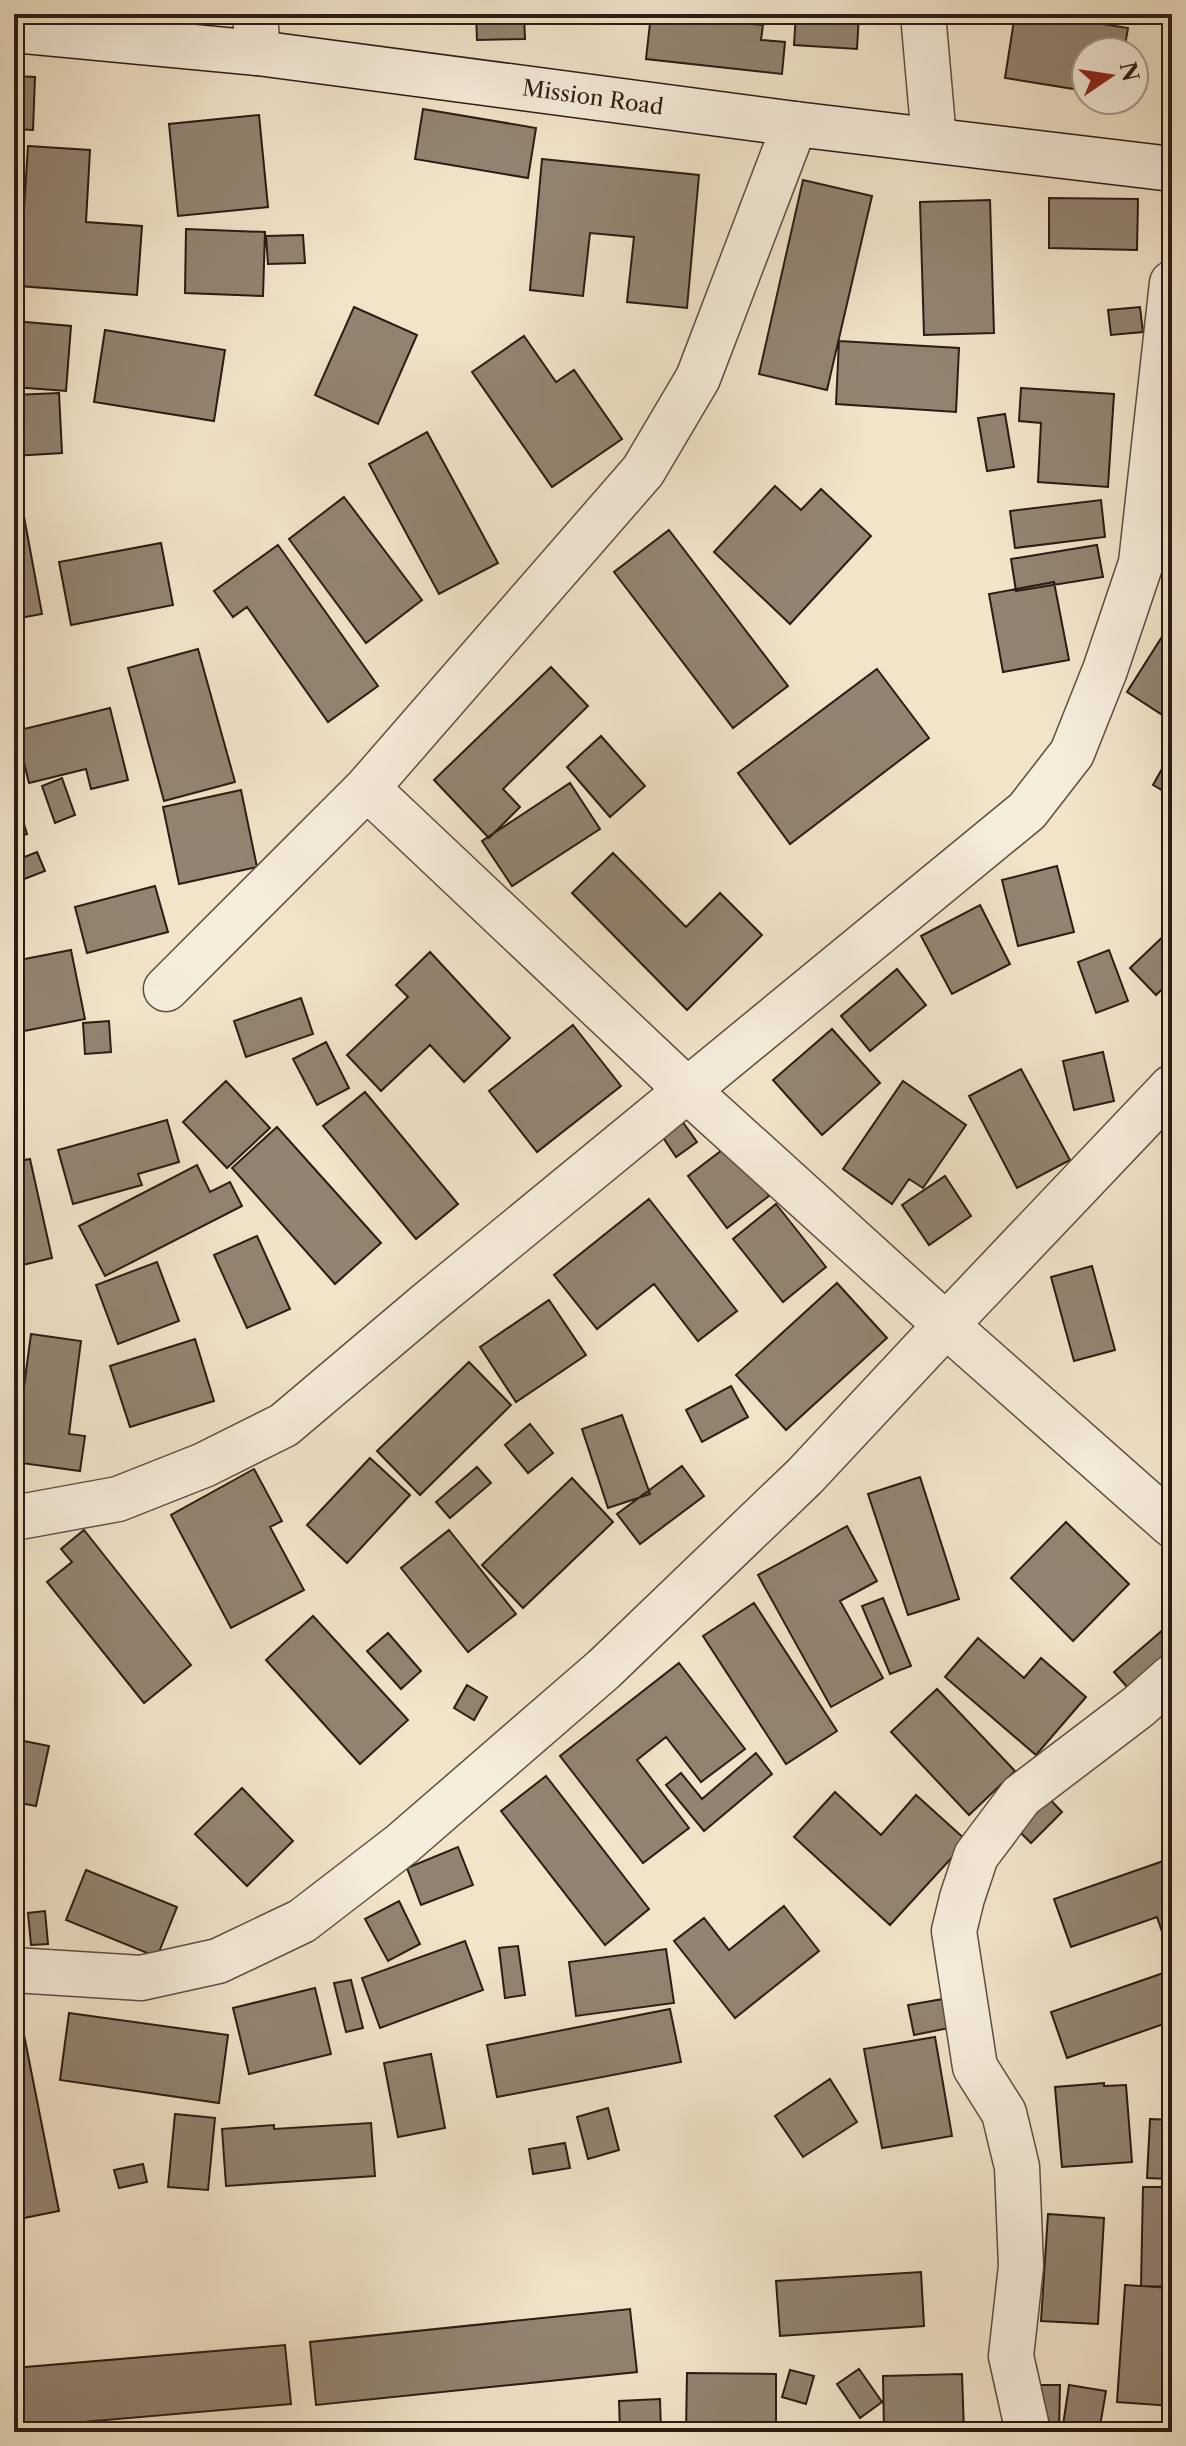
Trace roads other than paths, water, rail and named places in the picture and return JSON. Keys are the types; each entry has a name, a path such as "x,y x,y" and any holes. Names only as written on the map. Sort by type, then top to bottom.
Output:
{"street":[{"path":"923,14 934,139"},
{"name":"Mission Road","path":"14,30 256,33 795,124 1172,169"},
{"path":"166,989 367,788 643,471 698,378 795,124"},
{"path":"14,1518 118,1499 204,1465 284,1425 1027,811 1072,753 1105,670 1141,563 1172,283"},
{"path":"367,788 687,1090 1172,1525"},
{"path":"14,1970 141,1978 218,1961 302,1921 402,1844 604,1669 805,1476 1172,1087"},
{"path":"1028,2432 1011,2356 1021,2266 1017,2167 1004,2113 975,2067 954,1931 976,1856 1021,1796 1138,1707 1172,1677"}]}
